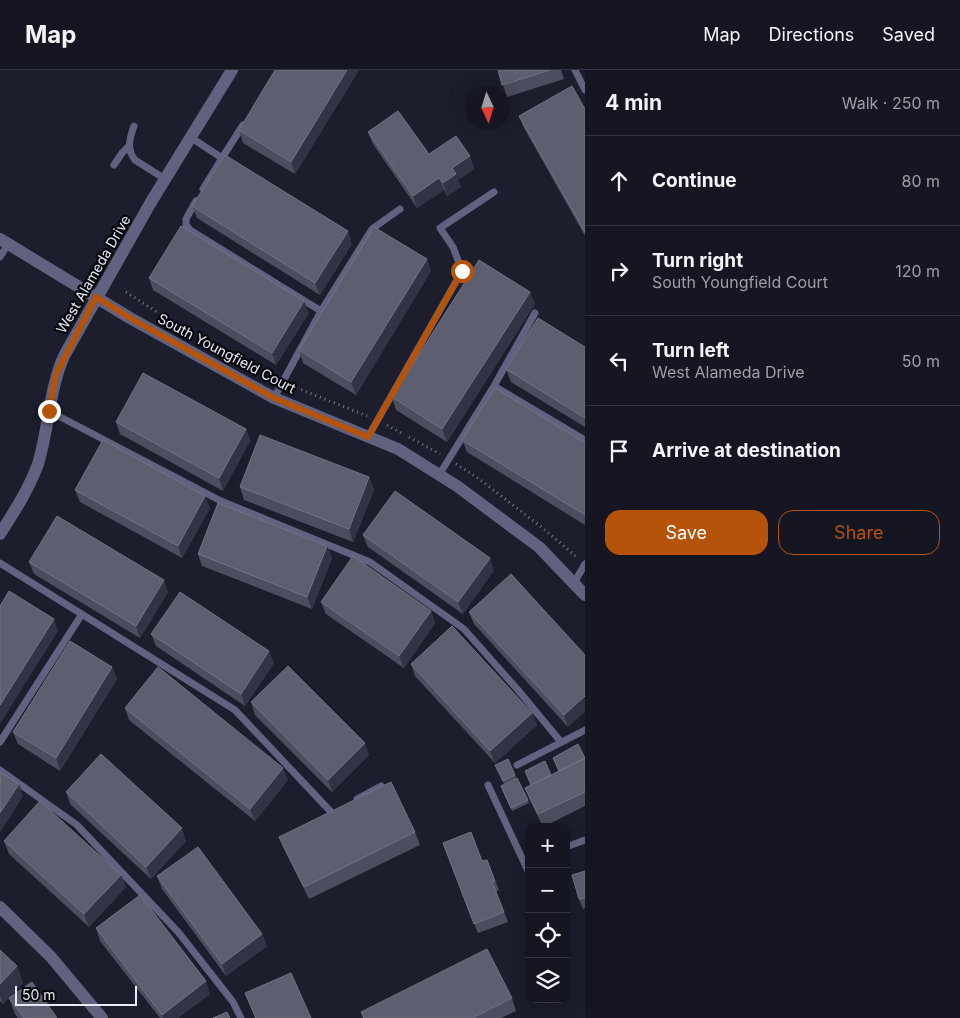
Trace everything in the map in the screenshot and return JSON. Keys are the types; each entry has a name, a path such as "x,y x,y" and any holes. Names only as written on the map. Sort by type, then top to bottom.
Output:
{"street":[{"name":"West Alameda Drive","path":"0,534 28,486 37,464 43,444 56,374 96,297 232,70"},
{"name":"South Youngfield Court","path":"4,242 130,318 274,398 398,449 457,486 539,546 585,595"},
{"path":"0,907 51,956 102,1018"}],"lane":[{"path":"575,70 585,90"},
{"path":"248,118 189,213 186,225 190,230 321,311"},
{"path":"134,126 129,146 134,160 165,179"},
{"path":"190,138 222,158"},
{"path":"114,165 129,146"},
{"path":"368,437 462,271 453,247 440,228 494,192"},
{"path":"274,398 321,311 372,229 400,209"},
{"path":"0,257 4,242"},
{"path":"439,475 494,386 535,313"},
{"path":"494,386 585,440"},
{"path":"49,411 221,501 370,562 464,629 561,742"},
{"path":"0,563 235,710 332,813"},
{"path":"574,583 585,564"},
{"path":"0,742 82,614"},
{"path":"518,765 585,730"},
{"path":"0,770 77,825 179,933 233,1002 241,1018"},
{"path":"488,785 525,858"},
{"path":"348,804 381,786"},
{"path":"323,817 340,808"},
{"path":"570,845 585,840"}],"building":[{"path":"275,70 347,70 291,162 239,130"},
{"path":"498,70 550,70 502,85"},
{"path":"572,86 585,109 585,232 519,116"},
{"path":"398,111 429,154 456,136 470,156 452,168 456,174 443,183 439,178 413,196 368,132"},
{"path":"225,155 348,231 315,283 192,206"},
{"path":"181,226 304,301 272,353 149,278"},
{"path":"374,227 427,259 351,382 299,350"},
{"path":"479,260 530,292 442,429 392,397"},
{"path":"538,318 585,347 585,418 506,369"},
{"path":"143,373 246,429 219,478 116,422"},
{"path":"495,388 585,443 585,515 462,440"},
{"path":"260,435 369,477 349,529 240,487"},
{"path":"103,440 205,496 178,546 75,490"},
{"path":"395,491 490,558 458,602 363,535"},
{"path":"218,503 327,546 307,597 198,554"},
{"path":"57,516 164,580 136,626 29,562"},
{"path":"353,556 431,611 399,656 321,602"},
{"path":"511,574 585,655 585,696 564,715 469,612"},
{"path":"9,591 54,619 0,705 0,606"},
{"path":"180,592 269,651 241,694 151,634"},
{"path":"452,626 532,713 490,751 411,664"},
{"path":"70,641 112,667 56,758 13,732"},
{"path":"288,666 365,743 328,780 251,702"},
{"path":"158,667 283,768 250,809 125,708"},
{"path":"578,744 585,758 559,771 553,758"},
{"path":"101,754 182,828 146,867 66,792"},
{"path":"585,758 585,792 538,814 525,788"},
{"path":"508,759 515,775 503,781 495,765"},
{"path":"545,761 551,775 531,785 525,771"},
{"path":"0,772 19,784 0,813"},
{"path":"517,778 528,800 511,808 501,786"},
{"path":"391,782 415,832 304,887 279,837"},
{"path":"40,801 121,875 84,914 4,841"},
{"path":"471,832 482,861 487,860 495,881 492,882 504,912 474,924 443,843"},
{"path":"198,847 262,934 222,964 157,876"},
{"path":"585,871 585,898 579,899 572,875"},
{"path":"140,895 206,981 162,1015 96,928"},
{"path":"487,949 512,998 472,1018 364,1018 361,1012"},
{"path":"0,950 17,966 0,984"},
{"path":"291,973 311,1018 256,1018 245,993"},
{"path":"32,982 57,1018 24,1018 9,998"},
{"path":"227,1012 230,1018 213,1018"}],"route":[{"path":"49,411 56,374 96,297 274,398 368,437 462,271"}]}
